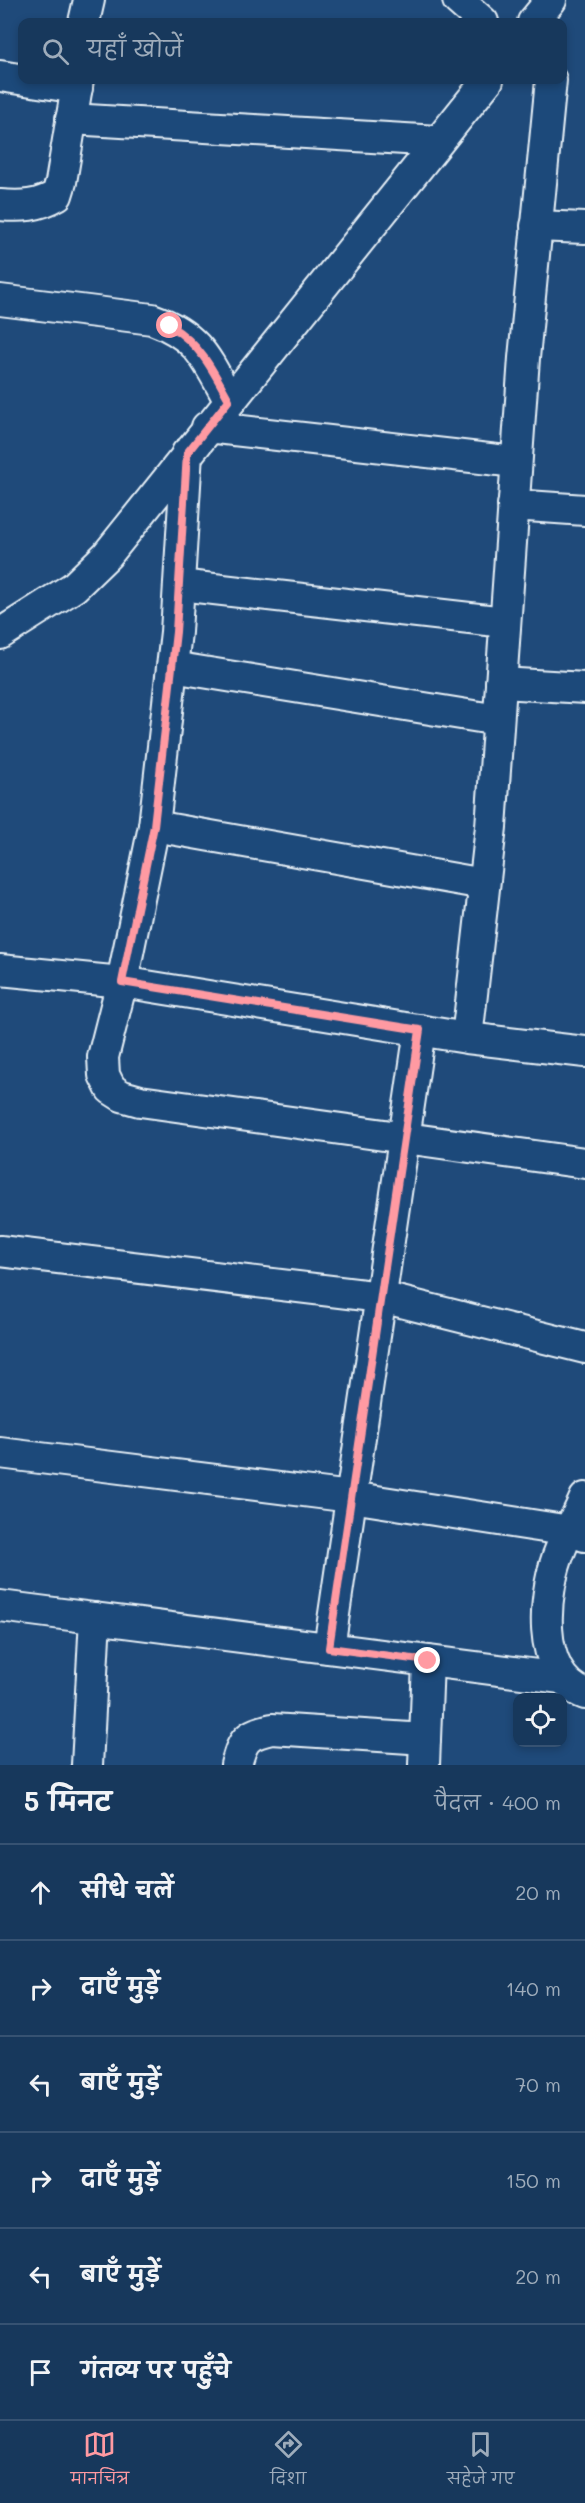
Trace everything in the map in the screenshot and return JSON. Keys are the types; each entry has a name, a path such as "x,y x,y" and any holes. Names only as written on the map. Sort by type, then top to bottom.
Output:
{"street":[{"path":"85,18 89,0"},
{"path":"458,0 478,18"},
{"path":"536,18 551,0"},
{"path":"557,18 559,0"},
{"path":"0,76 18,78"},
{"path":"0,205 29,206 43,203 57,195 77,84"},
{"path":"8,624 74,586 107,555 207,427 485,84"},
{"path":"467,1038 484,884 516,462 551,84"},
{"path":"71,119 438,141"},
{"path":"536,226 585,228"},
{"path":"0,300 152,319 170,326 186,336 202,352 229,400"},
{"path":"207,427 516,462"},
{"path":"187,453 172,667 154,826 122,982 103,1057 105,1075 111,1089 123,1096 140,1101 585,1163"},
{"path":"513,505 585,510"},
{"path":"179,585 505,622"},
{"path":"172,667 498,720"},
{"path":"501,683 585,688"},
{"path":"154,826 484,884"},
{"path":"0,970 122,982 467,1038 585,1052"},
{"path":"329,1648 420,1030"},
{"path":"0,1251 381,1297 585,1348"},
{"path":"0,1453 351,1497 578,1533"},
{"path":"573,1686 551,1657 547,1633 549,1593 561,1549 578,1533 585,1498"},
{"path":"0,1606 428,1661 573,1686"},
{"path":"87,1765 96,1618"},
{"path":"236,1765 241,1746 252,1733 272,1729 425,1752 428,1661"}],"route":[{"path":"170,326 186,336 202,352 229,400 187,453 176,632 154,826 122,982 420,1030 329,1648 428,1661"}]}
